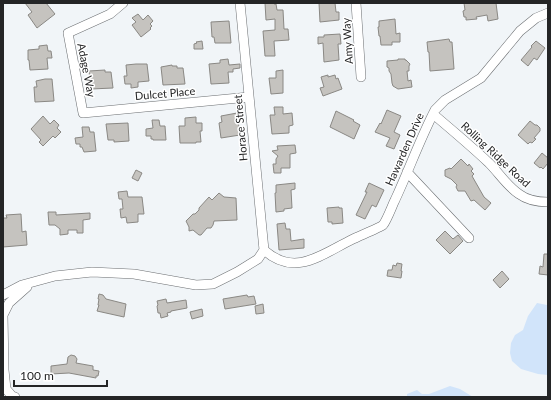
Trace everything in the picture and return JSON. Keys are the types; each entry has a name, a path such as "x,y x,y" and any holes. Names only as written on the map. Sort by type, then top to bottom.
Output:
{"street":[{"name":"Adage Way","path":"83,112 68,33 110,14 123,3"},
{"name":"Horace Street","path":"240,3 264,250"},
{"name":"Amy Way","path":"356,3 361,77"},
{"name":"Hawarden Drive","path":"3,295 22,285 55,276 92,272 134,274 196,285 213,284 258,259 264,250 271,257 290,264 304,262 320,256 383,225 438,106 445,100 481,78 520,31 536,18 548,13"},
{"name":"Dulcet Place","path":"83,112 250,97"},
{"name":"Rolling Ridge Road","path":"433,114 490,164 518,194 528,199 548,202"},
{"path":"407,172 470,238"},
{"name":"Hawarden Drive","path":"258,259 262,262 268,261 271,257"},
{"path":"13,396 6,389 4,370 3,315 9,303 33,282"}],"shaded area":[{"path":"537,303 548,304 548,375 521,369 512,361 510,353 511,343 515,335 523,330 528,316"},
{"path":"450,386 460,389 473,397 407,397 407,394 417,390 422,394 429,394"}],"building":[{"path":"25,3 46,3 55,14 37,28 28,15 32,12"},
{"path":"265,3 274,3 276,4 277,10 283,10 284,29 288,29 289,40 274,41 275,56 265,56 263,31 275,30 275,19 266,20"},
{"path":"319,3 335,3 336,12 339,12 339,20 320,22"},
{"path":"464,3 496,3 498,19 488,21 487,15 476,17 477,19 466,20 463,11 465,10"},
{"path":"138,14 143,20 148,15 153,21 150,24 152,26 150,28 151,29 141,37 132,25 136,22 132,18"},
{"path":"395,19 396,34 400,33 400,42 392,42 392,45 381,45 378,27 379,21"},
{"path":"229,21 231,43 215,43 214,37 212,37 211,22"},
{"path":"340,34 341,44 338,44 339,60 324,62 323,43 318,44 318,37"},
{"path":"449,39 450,42 452,42 454,69 430,71 427,42"},
{"path":"202,41 203,49 194,49 194,44 197,43 196,42"},
{"path":"536,41 545,48 537,60 534,58 528,66 521,60"},
{"path":"47,45 48,51 51,51 52,58 47,58 48,69 30,70 28,50 39,49 39,46"},
{"path":"228,59 229,65 240,64 240,68 233,69 233,72 228,72 229,83 211,84 209,64 220,63 220,60"},
{"path":"405,59 410,64 409,71 407,71 408,81 411,80 412,87 398,89 393,86 391,74 389,68 387,67 387,61"},
{"path":"147,64 149,81 138,82 138,87 131,88 131,84 125,84 124,76 127,76 126,65"},
{"path":"172,65 177,66 177,68 183,68 185,84 163,85 161,67"},
{"path":"105,70 105,72 111,72 113,88 91,89 89,71"},
{"path":"283,70 283,93 271,94 269,78 276,78 276,71"},
{"path":"328,75 328,77 335,75 336,79 338,78 342,89 323,96 320,88 324,87 321,77"},
{"path":"52,79 54,101 35,102 34,87 37,87 36,81"},
{"path":"274,107 283,107 283,114 292,113 293,125 289,126 289,133 272,134 270,115 275,115"},
{"path":"387,110 401,116 394,132 400,135 394,149 386,146 390,138 375,132 380,123 381,124"},
{"path":"336,111 354,120 353,121 360,125 354,139 330,127"},
{"path":"237,113 240,135 221,138 219,123 222,122 221,116"},
{"path":"43,116 50,124 54,120 59,125 57,128 61,132 55,138 53,136 43,146 39,142 41,140 31,129"},
{"path":"196,117 196,123 202,123 202,131 200,131 201,142 180,143 179,126 185,126 185,118"},
{"path":"152,120 159,120 160,126 165,126 166,140 153,140 151,139 151,136 146,136 146,129 153,128"},
{"path":"530,121 540,128 540,131 534,138 536,139 532,143 530,142 528,144 518,135"},
{"path":"128,123 129,141 114,142 114,140 108,140 106,124"},
{"path":"82,127 89,127 90,132 94,132 96,151 84,152 82,147 80,147 80,144 76,144 75,138 83,137"},
{"path":"295,145 296,153 290,154 290,168 281,168 281,173 274,173 273,164 276,164 276,159 278,156 272,151 278,150 277,146"},
{"path":"542,153 548,158 548,163 543,169 534,163"},
{"path":"461,159 468,166 469,164 473,169 471,171 474,174 472,176 484,197 491,203 485,210 474,200 471,201 465,191 458,191 456,187 457,185 445,176 445,170 451,169"},
{"path":"136,170 142,173 138,181 132,178"},
{"path":"295,183 295,189 291,190 292,208 276,212 276,185"},
{"path":"369,183 384,190 376,207 372,205 365,219 356,215 367,192 365,192"},
{"path":"127,191 128,197 142,197 144,214 138,214 138,222 127,223 126,217 121,218 120,209 123,209 122,199 119,199 118,192"},
{"path":"219,193 224,197 236,198 237,220 214,221 211,228 207,228 201,235 193,230 189,231 186,221 199,210 199,208 209,197 212,200"},
{"path":"327,208 342,208 343,223 332,224 332,222 328,222"},
{"path":"48,212 56,212 56,215 90,213 90,219 83,220 83,233 77,233 77,230 68,230 68,234 60,235 60,229 55,225 49,225"},
{"path":"21,214 22,232 26,231 27,245 3,247 3,218 7,218 6,215"},
{"path":"285,223 286,229 290,229 291,241 304,239 304,248 279,250 277,224"},
{"path":"445,231 453,239 458,235 463,241 450,254 436,240"},
{"path":"544,254 548,254 548,275 539,274 540,266 543,267"},
{"path":"397,263 402,264 401,278 387,276 388,270 392,270 393,265 396,266"},
{"path":"502,271 509,279 500,288 493,280"},
{"path":"99,294 103,295 106,299 126,304 124,317 97,311 99,305"},
{"path":"247,295 248,297 254,296 256,304 225,309 223,299"},
{"path":"166,299 167,303 186,300 187,308 171,311 167,313 168,316 161,318 160,313 158,313 157,301"},
{"path":"263,304 264,313 256,314 255,306"},
{"path":"202,309 203,316 192,319 190,312"},
{"path":"71,355 75,356 77,359 76,363 93,366 93,370 99,371 98,376 96,376 96,378 69,373 51,374 51,366 67,364 68,357"}]}
